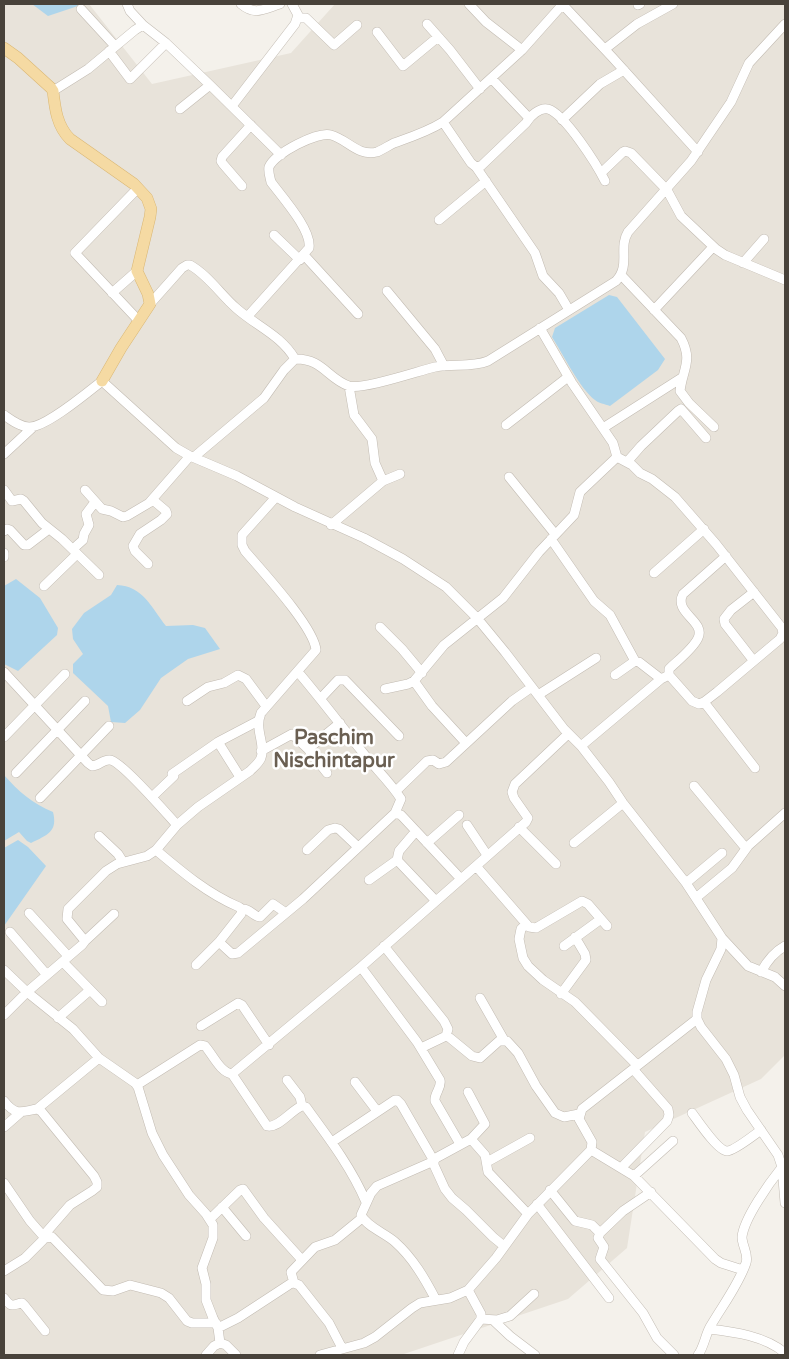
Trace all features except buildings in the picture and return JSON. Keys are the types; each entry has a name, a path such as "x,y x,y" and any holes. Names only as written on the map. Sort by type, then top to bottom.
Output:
{"main road":[{"path":"4,48 18,58 53,91 60,128 70,140 138,188 147,198 151,209 137,271 148,294 150,304 102,381"}],"street":[{"path":"127,4 143,25 166,43 281,155"},
{"path":"241,4 254,12 280,4"},
{"path":"232,106 273,54 298,18 292,4"},
{"path":"469,4 486,22 522,50"},
{"path":"248,316 309,248 310,243 303,226 271,182 270,166 281,155 311,137 330,134 342,139 354,148 368,152 377,152 386,146 429,131 443,122 492,79 522,50 563,4 698,152"},
{"path":"605,49 636,24 673,4"},
{"path":"81,9 112,49 130,79 166,43"},
{"path":"298,18 306,18 334,45 357,25"},
{"path":"427,24 480,90"},
{"path":"85,490 102,509 123,517 145,507 192,457 264,398 284,370 295,359 306,358 315,362 349,386 355,387 437,367 477,365 488,361 616,281 621,275 625,261 626,236 698,152 730,102 749,63 785,24"},
{"path":"53,91 88,69 143,25"},
{"path":"377,32 403,66 438,37"},
{"path":"562,120 600,84 624,70"},
{"path":"492,79 529,118"},
{"path":"180,109 210,85"},
{"path":"476,167 481,166 529,118 542,109 547,109 562,120 588,151 603,177 626,151 631,153 667,190 681,216 713,247 725,255 785,280"},
{"path":"443,122 535,253 543,276 559,293 570,310"},
{"path":"242,186 221,160 251,125"},
{"path":"440,220 486,181"},
{"path":"138,188 75,253 139,321"},
{"path":"274,235 302,258 358,314"},
{"path":"743,263 764,239"},
{"path":"654,310 713,247"},
{"path":"150,304 182,268 190,265 237,309 276,336 286,345 295,359"},
{"path":"112,293 137,271"},
{"path":"621,275 681,338 687,349 687,362 680,391 714,427"},
{"path":"387,291 435,349 444,366"},
{"path":"509,477 553,536 589,595 596,604 610,615 636,660 665,677 692,701 699,704 704,702 753,660 783,642 782,628 704,529 675,497 652,479 617,457 613,443 568,377 540,328"},
{"path":"506,425 568,377"},
{"path":"603,428 683,377"},
{"path":"4,454 32,428 50,419 102,381 166,440 192,457 238,476 331,525 380,547 438,580 477,618 568,734 581,746 697,897 722,938 748,966 775,977 785,986"},
{"path":"349,386 354,415 372,439 375,463 383,480"},
{"path":"627,462 641,446 681,409 706,438"},
{"path":"4,415 24,427 32,428"},
{"path":"384,689 408,684 414,680 422,673 444,645 503,598 553,536 574,515 580,492 617,457"},
{"path":"331,525 383,480 400,474"},
{"path":"4,490 12,500 21,499 34,515 99,575"},
{"path":"85,941 67,919 68,909 106,871 123,862 147,856 156,850 177,825 250,771 260,761 258,721 266,706 316,650 315,643 280,591 242,545 242,535 276,497"},
{"path":"148,564 135,551 133,546 140,534 167,514 153,500"},
{"path":"44,586 75,552 83,540 89,525 86,514 95,502"},
{"path":"4,531 10,530 24,545 49,529"},
{"path":"654,574 704,529"},
{"path":"581,746 665,677 668,670 695,644 699,630 681,606 681,598 683,594 726,556"},
{"path":"753,660 725,624 724,619 731,610 754,592"},
{"path":"380,627 422,673"},
{"path":"396,790 427,761 432,760 442,764 512,701 535,691 596,658"},
{"path":"615,675 636,660"},
{"path":"4,672 92,766 97,766 106,760 115,761 152,797 177,825"},
{"path":"219,942 232,954 238,954 286,913 395,813 401,799 396,790 379,773 298,672"},
{"path":"4,737 66,674"},
{"path":"188,701 208,686 224,683 238,675 246,679 266,706"},
{"path":"320,698 338,680 345,680 399,736"},
{"path":"414,680 432,706 466,743"},
{"path":"16,773 85,702"},
{"path":"704,702 755,768"},
{"path":"152,797 173,775 218,742 258,721"},
{"path":"308,749 340,722"},
{"path":"40,798 109,726"},
{"path":"261,751 292,734 308,749 327,773"},
{"path":"232,1074 270,1045 361,967 519,828 528,818 514,798 512,792 515,784 568,734"},
{"path":"218,742 240,777"},
{"path":"694,786 741,844 748,846"},
{"path":"574,843 623,803"},
{"path":"697,897 732,868 748,846 785,812"},
{"path":"395,813 401,815 461,879"},
{"path":"427,844 459,815"},
{"path":"467,825 487,855"},
{"path":"307,850 332,828 339,829 358,847"},
{"path":"519,828 556,864"},
{"path":"369,880 396,860 399,851 416,831"},
{"path":"99,836 118,854 123,862"},
{"path":"156,850 218,898 242,909 248,909 255,916 260,917 273,904 286,913"},
{"path":"686,883 722,853"},
{"path":"396,860 436,901"},
{"path":"476,866 525,925 532,929 582,901 588,904 604,922 564,946"},
{"path":"196,965 219,942 241,914 242,909"},
{"path":"29,913 90,990 102,1002"},
{"path":"4,1015 114,914"},
{"path":"525,925 519,939 523,958 534,972 561,994 575,1002 620,1046 668,1109 667,1122 622,1167"},
{"path":"10,932 47,975"},
{"path":"561,994 587,957 575,938"},
{"path":"722,938 721,950 706,980 697,1012 697,1019 726,1059 734,1075 740,1097 778,1155 782,1167 785,1203"},
{"path":"384,946 444,1022 448,1030 446,1036 421,1048"},
{"path":"761,972 768,959 785,946"},
{"path":"361,967 421,1048 441,1082 434,1101 460,1144"},
{"path":"4,970 27,992 83,1038 99,1058 137,1085 152,1133 160,1149 189,1196 210,1219 214,1229 214,1238 202,1268 206,1284 206,1300 217,1325 220,1343"},
{"path":"58,1018 90,990"},
{"path":"480,998 504,1040 510,1043 518,1053 536,1086 555,1112 564,1117 579,1114"},
{"path":"200,1026 238,1003 242,1005 270,1045"},
{"path":"320,1355 364,1343 375,1337 420,1303 450,1298 468,1290 528,1214 591,1150 592,1142 579,1119 582,1108 697,1019"},
{"path":"446,1036 472,1056 480,1058 500,1041 504,1040"},
{"path":"137,1085 203,1045 223,1069 228,1074 232,1074 268,1126 276,1126 297,1108 306,1107 356,1178 366,1202"},
{"path":"4,1127 20,1113 37,1109 99,1058"},
{"path":"288,1080 300,1097 302,1106"},
{"path":"355,1082 377,1111"},
{"path":"436,1300 408,1255 384,1233 365,1222 361,1213 370,1193 377,1186 434,1161 471,1139 485,1124 468,1092"},
{"path":"332,1142 395,1100 400,1102 434,1161 445,1189 452,1198 504,1246"},
{"path":"4,1101 9,1107 20,1113"},
{"path":"4,1271 24,1258 70,1205 97,1187 97,1182 41,1111 37,1109"},
{"path":"692,1113 724,1151 734,1149 761,1130"},
{"path":"487,1162 530,1138"},
{"path":"471,1139 486,1155 488,1172 528,1214"},
{"path":"634,1176 673,1141"},
{"path":"591,1150 634,1176 714,1259 743,1270"},
{"path":"698,1355 702,1350 709,1329 747,1261 742,1236 745,1228 758,1201 782,1167"},
{"path":"4,1183 30,1221 44,1237 52,1237 56,1240 103,1290 113,1291 130,1285 161,1293 170,1298 188,1321 192,1323 217,1325 238,1318 294,1283"},
{"path":"210,1219 240,1190 245,1191 264,1218 302,1260"},
{"path":"550,1190 575,1221 592,1225 600,1233"},
{"path":"651,1192 623,1211 600,1233 598,1238 604,1247 600,1261 643,1313 657,1338 674,1355"},
{"path":"537,1204 609,1298"},
{"path":"222,1207 246,1236"},
{"path":"342,1348 325,1316 298,1285 294,1283 291,1272 315,1247 335,1240 362,1218"},
{"path":"458,1355 464,1342 481,1319 481,1314 468,1290"},
{"path":"481,1319 503,1319 510,1316 534,1294"},
{"path":"4,1298 11,1306 22,1303 45,1331"},
{"path":"493,1320 535,1355"},
{"path":"709,1329 743,1334 774,1346 785,1353"},
{"path":"206,1355 214,1346 220,1343 226,1345 236,1355"}],"shaded area":[{"path":"4,4 89,4 152,84 291,53 335,4 785,4 785,1055 761,1079 645,1132 627,1248 568,1299 401,1355 4,1355"}],"water":[{"path":"32,4 80,4 48,16"},
{"path":"609,295 617,297 665,359 658,370 610,406 598,402 589,395 552,337 555,328"},
{"path":"16,579 40,598 58,628 57,635 18,671 4,664 4,586"},
{"path":"117,585 126,586 140,593 166,626 193,625 205,628 220,649 188,659 161,678 140,710 125,723 111,722 108,706 73,673 73,664 83,654 73,639 72,629 84,613 111,595"},
{"path":"4,775 26,796 53,812 54,824 50,832 31,843 19,832 4,841"},
{"path":"18,840 28,847 46,866 4,926 4,848"}],"district":[{"name":"Paschim Nischintapur","path":"334,750"}]}
